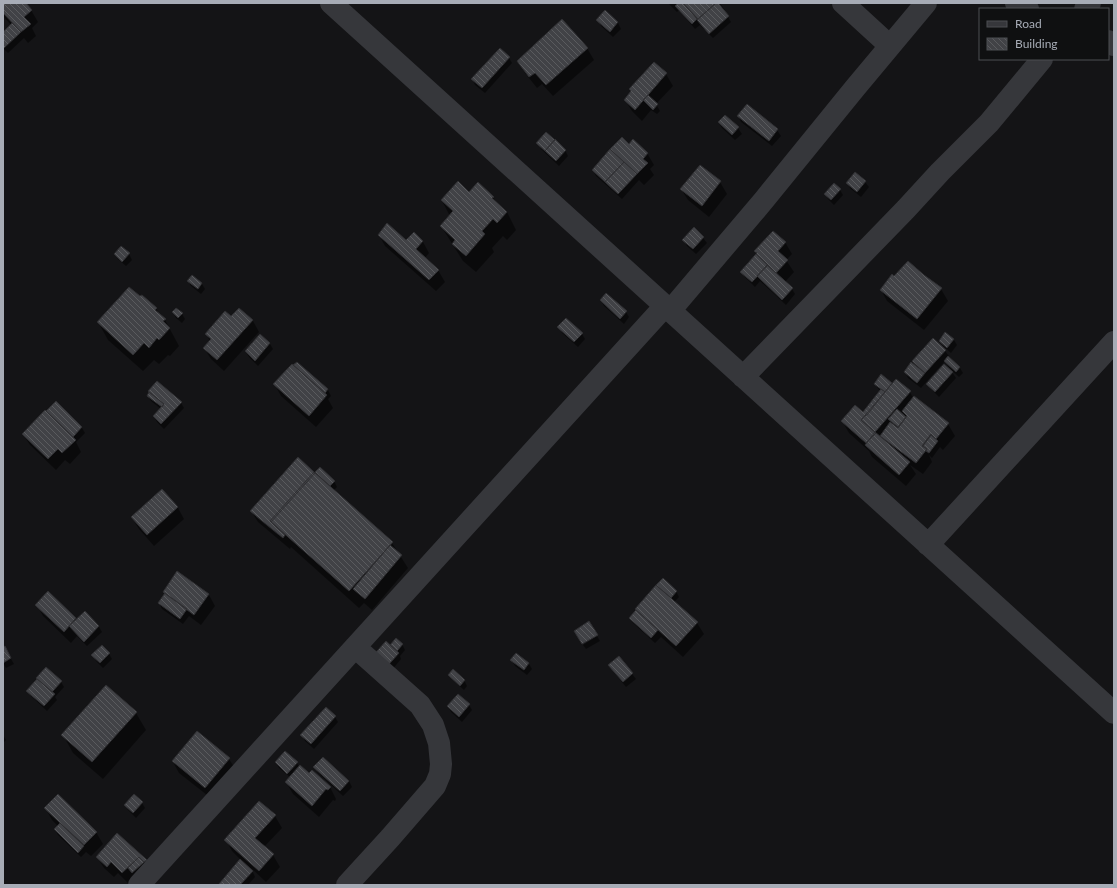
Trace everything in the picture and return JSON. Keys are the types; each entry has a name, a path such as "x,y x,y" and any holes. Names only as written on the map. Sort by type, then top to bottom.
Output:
{"street":[{"path":"331,3 1114,714"},
{"path":"843,3 890,46"},
{"path":"139,885 764,200 926,3"},
{"path":"1016,3 1026,8"},
{"path":"743,377 989,123 1041,60"},
{"path":"928,545 1114,342"},
{"path":"347,885 435,786 440,774 441,764 439,743 433,725 420,705 355,647"}],"building":[{"path":"3,3 26,3 32,10 24,17 31,24 21,32 3,13"},
{"path":"678,3 683,3 697,19 692,24 675,6"},
{"path":"683,3 716,3 698,19"},
{"path":"716,3 718,3 729,16 709,34 697,20"},
{"path":"605,10 618,22 610,32 596,20"},
{"path":"562,19 588,48 546,85 535,73 529,77 517,61"},
{"path":"12,23 21,32 4,48 3,32"},
{"path":"500,48 510,57 482,88 471,79"},
{"path":"654,62 667,73 635,110 624,100 631,91 629,89"},
{"path":"648,95 658,104 653,110 643,100"},
{"path":"747,104 778,129 769,141 737,116"},
{"path":"725,115 739,127 732,135 718,122"},
{"path":"546,132 555,140 545,151 536,143"},
{"path":"622,137 629,144 633,139 648,153 643,159 648,163 637,174 610,149"},
{"path":"555,139 566,150 556,161 545,151"},
{"path":"610,149 624,162 605,182 592,170"},
{"path":"624,162 637,174 618,194 605,182"},
{"path":"700,165 721,181 702,206 680,189"},
{"path":"855,172 866,181 857,192 846,183"},
{"path":"458,181 469,192 478,182 507,212 497,223 493,219 482,231 485,234 466,256 452,244 455,240 440,226 453,211 441,200"},
{"path":"834,183 841,189 831,200 824,194"},
{"path":"387,223 406,240 414,232 423,241 416,249 439,270 429,280 378,235"},
{"path":"694,227 704,237 693,249 682,240"},
{"path":"773,231 786,242 778,251 788,260 776,273 754,251"},
{"path":"121,246 130,253 122,262 114,254"},
{"path":"756,254 768,265 752,282 740,272"},
{"path":"908,261 942,288 917,319 880,290 892,274 894,276"},
{"path":"767,265 793,288 782,300 757,276"},
{"path":"192,275 202,283 198,289 187,281"},
{"path":"129,287 140,296 142,295 157,308 155,310 166,319 163,321 170,328 159,340 157,338 149,348 144,343 133,355 97,322"},
{"path":"606,293 627,311 620,319 600,300"},
{"path":"176,308 183,313 178,318 172,312"},
{"path":"239,308 253,320 217,360 203,348 211,339 205,334 225,311 231,316"},
{"path":"566,318 583,333 574,342 557,327"},
{"path":"945,332 954,339 947,348 939,341"},
{"path":"260,334 270,343 255,361 245,351"},
{"path":"933,338 946,350 925,373 912,361"},
{"path":"948,356 960,367 956,372 944,361"},
{"path":"297,362 328,389 325,393 293,365"},
{"path":"911,362 925,373 917,383 904,372"},
{"path":"292,364 327,395 309,416 273,384"},
{"path":"944,364 953,372 935,392 926,384"},
{"path":"881,374 892,383 885,392 874,384"},
{"path":"896,379 911,391 875,432 861,420"},
{"path":"157,381 182,402 161,424 153,416 164,404 148,391"},
{"path":"881,389 885,392 867,415 861,420 876,433 866,443 841,421 855,405 863,412"},
{"path":"149,392 164,404 162,407 147,396"},
{"path":"914,396 949,423 936,439 931,434 922,446 927,449 916,463 880,436 890,422 898,428 907,416 902,411"},
{"path":"56,401 82,427 73,437 46,411"},
{"path":"897,409 906,417 898,427 888,419"},
{"path":"45,410 76,440 62,453 58,449 48,459 22,434"},
{"path":"875,432 910,462 899,475 865,445"},
{"path":"931,435 938,441 929,453 923,446"},
{"path":"298,457 315,473 271,522 285,535 283,538 250,511"},
{"path":"320,467 335,481 330,486 315,472"},
{"path":"314,472 393,542 349,591 270,521"},
{"path":"162,489 178,507 147,535 131,517"},
{"path":"390,545 402,555 365,599 353,589"},
{"path":"177,571 209,594 194,615 163,592"},
{"path":"663,578 677,591 671,598 656,585"},
{"path":"656,585 698,622 676,646 635,609"},
{"path":"48,591 76,618 64,632 35,605"},
{"path":"165,593 187,609 180,619 158,603"},
{"path":"636,610 658,630 651,638 629,618"},
{"path":"85,611 99,626 84,642 69,626"},
{"path":"589,621 598,635 582,644 574,631"},
{"path":"396,638 403,644 397,651 390,645"},
{"path":"386,641 399,653 383,671 370,659"},
{"path":"102,645 110,653 100,663 91,655"},
{"path":"5,646 11,658 3,663 3,647"},
{"path":"516,653 529,663 524,670 510,660"},
{"path":"619,656 633,673 623,682 608,665"},
{"path":"46,667 62,681 52,692 36,678"},
{"path":"453,669 465,680 460,686 448,675"},
{"path":"37,679 55,694 44,706 26,691"},
{"path":"106,685 137,712 92,762 61,735"},
{"path":"458,694 470,704 459,717 447,706"},
{"path":"326,707 336,716 311,744 300,735"},
{"path":"197,731 230,758 205,788 172,761"},
{"path":"285,751 298,762 287,774 275,762"},
{"path":"323,757 349,781 340,791 313,767"},
{"path":"300,765 309,773 312,770 331,787 328,790 326,789 312,806 285,782"},
{"path":"58,794 97,832 84,845 44,808"},
{"path":"134,794 143,802 133,813 124,805"},
{"path":"259,801 276,815 255,838 274,854 259,871 224,840"},
{"path":"60,823 84,846 78,853 54,829"},
{"path":"117,833 147,860 144,862 139,857 122,873 111,862 107,867 96,857"},
{"path":"139,857 144,862 132,873 128,868"},
{"path":"240,859 253,871 240,885 220,885 219,884"}]}
